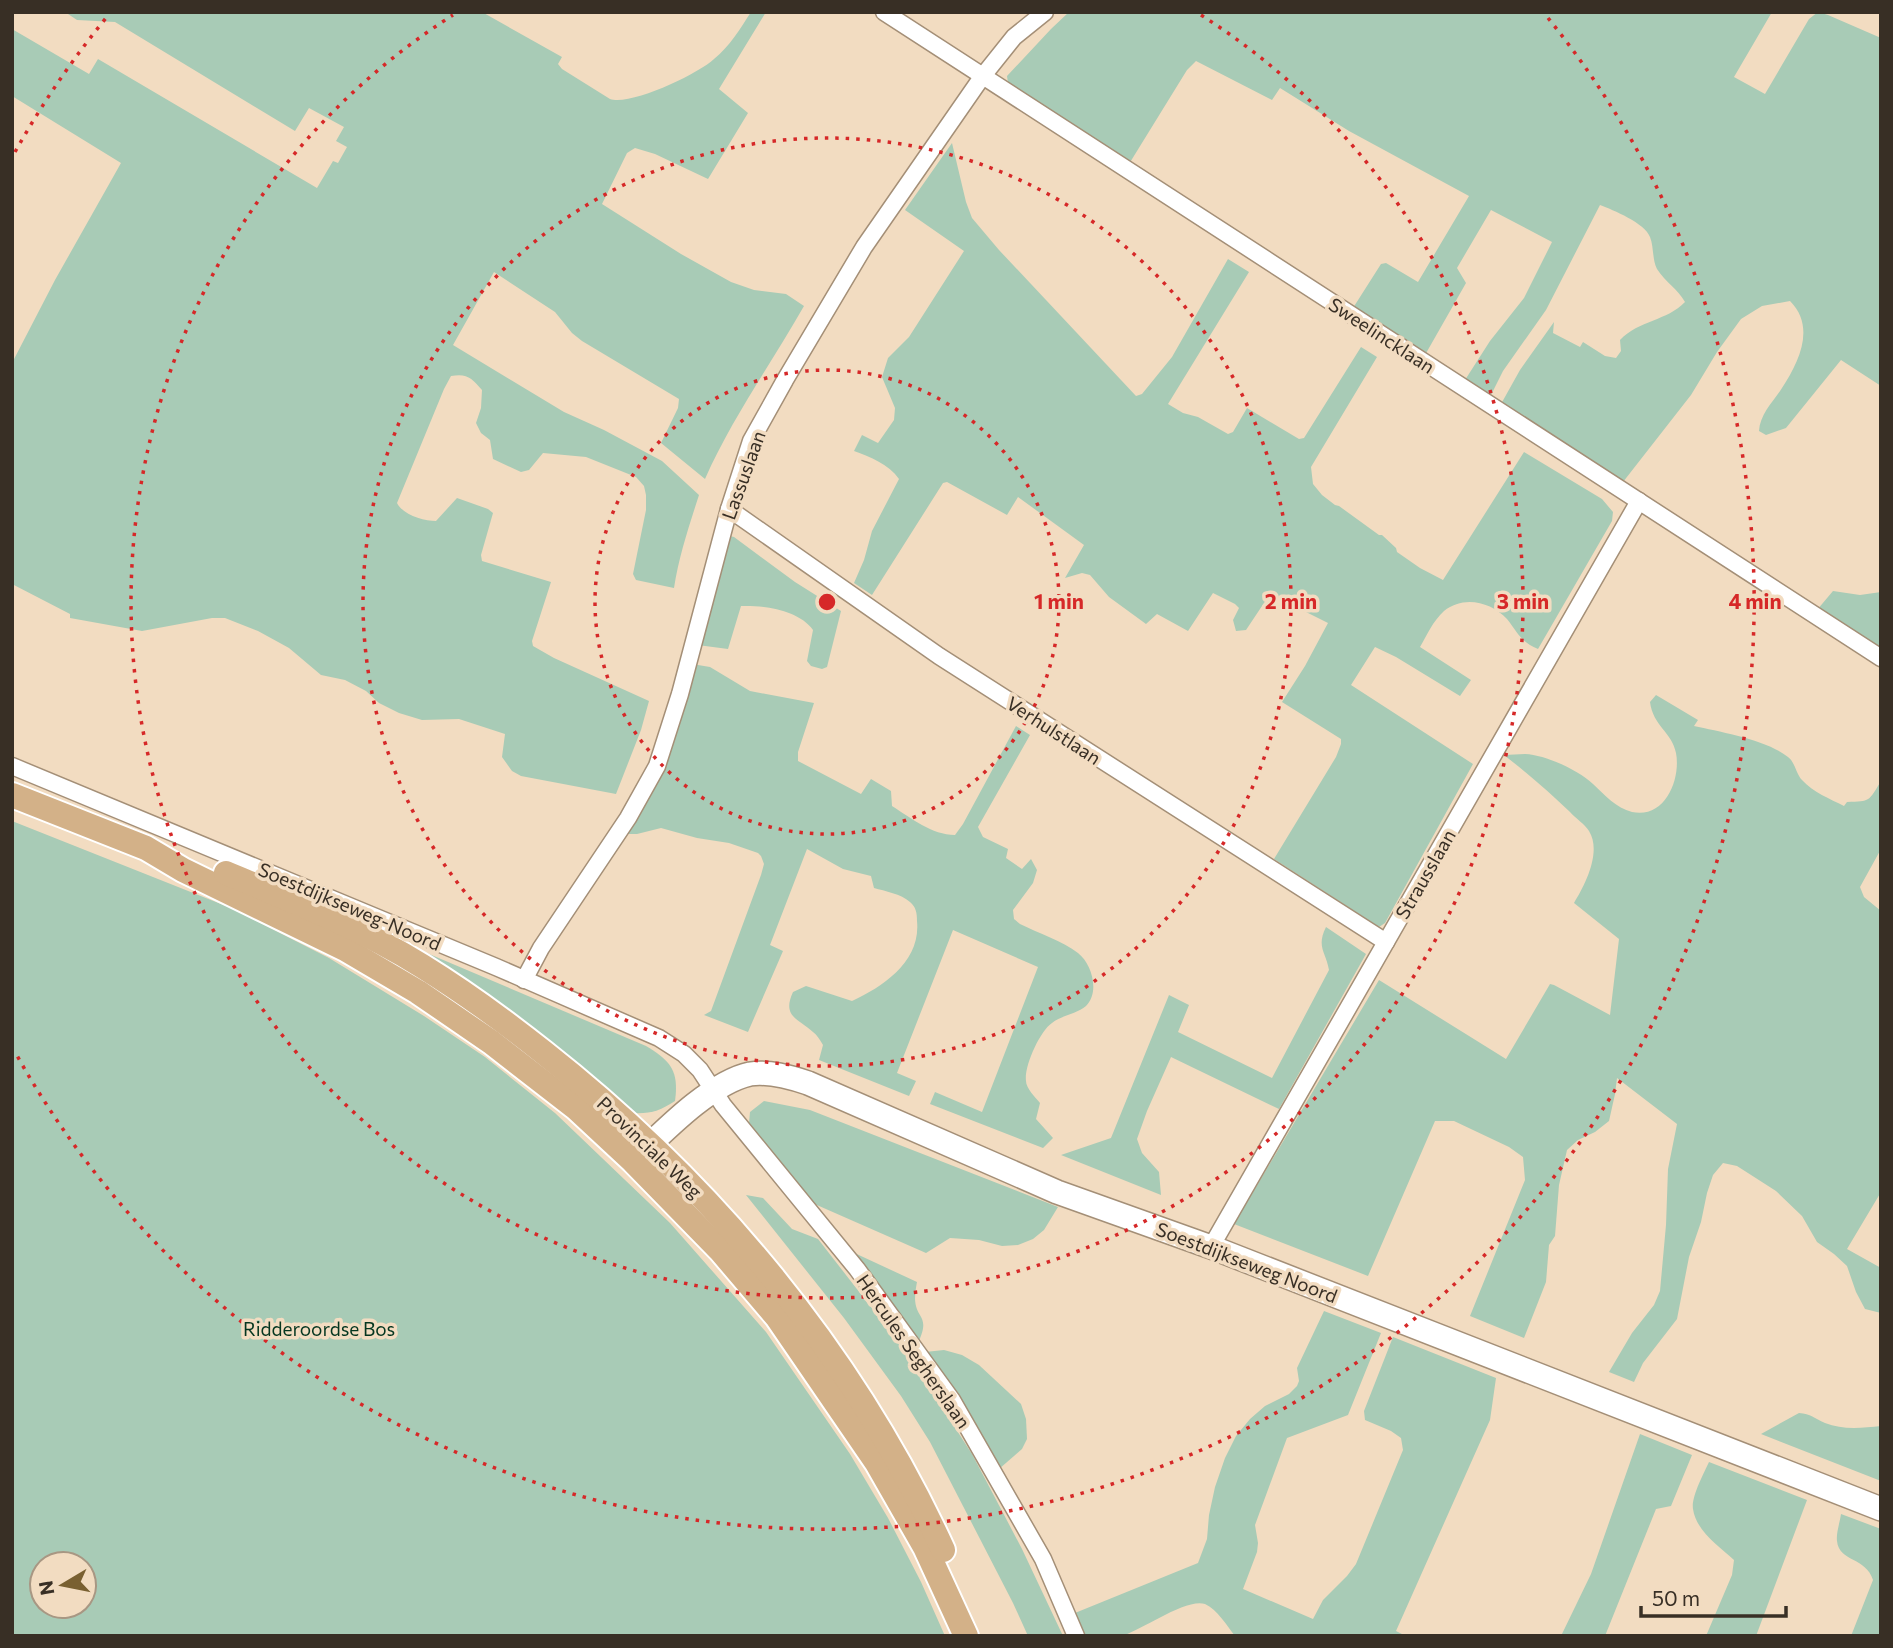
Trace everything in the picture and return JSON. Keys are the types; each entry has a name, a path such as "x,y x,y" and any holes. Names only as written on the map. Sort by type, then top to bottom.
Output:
{"main road":[{"name":"Provinciale Weg","path":"12,795 146,848 188,858 268,890 363,933 422,966 506,1023 591,1089 651,1144 739,1236 797,1307 837,1362 925,1509 960,1586 976,1636"},
{"name":"Provinciale Weg","path":"146,848 183,870 345,949 418,992 491,1042 565,1100 633,1161 720,1250 777,1317 813,1368 877,1463 925,1547 965,1636"},
{"name":"Soestdijkseweg Noord","path":"633,1161 696,1103 713,1091 749,1074 767,1073 792,1077 1057,1192 1210,1247 1881,1509"}],"street":[{"name":"Sweelincklaan","path":"884,12 1881,658"},
{"name":"Lassuslaan","path":"524,980 541,948 628,818 657,766 680,694 729,509 751,442 864,247 982,77 1014,37 1045,12"},
{"name":"Strausslaan","path":"1210,1247 1639,501"},
{"name":"Verhulstlaan","path":"729,509 939,656 1386,942"},
{"name":"Soestdijkseweg-Noord","path":"12,766 524,980 659,1038 684,1054"},
{"name":"Hercules Segherslaan","path":"684,1054 700,1070 713,1091 857,1269 952,1400 1043,1559 1076,1636"}],"green space":[{"path":"65,12 482,12 562,57 558,64 562,69 610,99 620,100 648,93 694,73 725,49 751,12 766,12 719,89 748,113 708,179 655,154 635,148 627,153 602,204 731,282 754,290 786,294 804,306 739,413 705,479 661,443 678,408 679,399 582,341 555,312 494,272 453,345 564,412 662,461 699,495 681,553 674,588 636,580 633,574 646,510 644,486 636,477 586,457 543,453 529,470 521,472 493,459 490,440 481,433 476,423 481,408 482,390 465,376 451,376 444,389 397,503 409,514 431,521 436,521 457,498 488,509 493,513 481,555 482,561 551,582 532,641 533,646 649,701 641,730 616,794 521,776 512,771 502,757 505,734 459,719 422,720 399,713 345,680 321,675 289,648 258,631 225,618 142,631 70,618 70,614 12,584 12,363 121,163 12,96 12,29 89,74 98,59 317,188 333,161 338,163 347,147 336,141 344,127 309,108 295,131 115,22 77,20"},
{"path":"1069,12 1772,12 1734,77 1765,94 1809,19 1818,12 1881,38 1881,386 1841,360 1786,428 1766,435 1759,431 1764,414 1799,356 1803,333 1798,311 1790,301 1762,306 1741,319 1691,395 1623,482 1501,404 1520,370 1554,322 1553,333 1580,347 1583,342 1605,356 1616,358 1621,351 1620,340 1628,333 1670,313 1685,302 1657,269 1650,237 1642,227 1600,205 1546,310 1503,371 1490,397 1465,380 1490,341 1524,298 1552,242 1491,210 1457,268 1466,283 1425,355 1353,308 1381,264 1386,263 1418,282 1469,196 1349,131 1280,88 1272,100 1196,61 1187,70 1129,164 1008,83 1007,76"},
{"path":"952,143 972,218 1136,396 1142,394 1172,357 1228,259 1249,272 1168,404 1228,434 1233,432 1247,408 1299,439 1304,438 1361,347 1377,357 1311,467 1313,484 1322,495 1382,535 1397,552 1420,568 1443,580 1524,452 1602,499 1613,512 1612,521 1538,649 1523,640 1507,619 1493,608 1477,603 1460,603 1440,615 1420,647 1471,680 1460,696 1375,647 1351,685 1473,764 1385,923 1379,927 1274,859 1336,757 1341,744 1341,739 1282,702 1328,623 1270,594 1246,630 1236,631 1233,620 1239,608 1213,593 1188,631 1157,614 1146,624 1109,597 1090,575 1082,573 1065,578 1084,545 1018,497 1007,515 947,482 943,483 872,595 854,583 872,531 899,479 885,465 854,451 862,435 878,443 894,420 895,408 882,377 888,358 909,337 964,251 905,210"},
{"path":"725,535 734,537 795,582 841,611 827,667 822,669 811,666 807,661 813,630 807,623 790,613 770,608 741,606 728,649 690,644"},
{"path":"1833,591 1860,595 1881,592 1881,651 1817,610"},
{"path":"686,663 710,667 750,691 814,703 798,752 798,761 861,794 871,779 891,791 892,806 922,825 946,834 955,835 963,824 1016,726 1030,735 978,827 983,837 1008,849 1006,858 1022,869 1031,859 1037,870 1033,883 1013,910 1014,919 1078,953 1087,964 1093,986 1093,993 1086,1006 1047,1027 1030,1058 1026,1084 1040,1103 1036,1119 1053,1138 1043,1148 930,1104 935,1092 982,1112 1038,967 953,930 897,1073 916,1081 909,1096 819,1060 823,1045 816,1035 790,1012 793,992 806,986 852,1001 876,988 888,980 907,960 917,935 917,918 915,908 910,902 898,895 874,888 871,876 843,869 807,849 770,945 783,951 748,1032 704,1015 711,1011 761,875 764,864 761,856 729,843 661,828 637,834 621,834 639,805"},
{"path":"1656,695 1698,720 1694,726 1743,737 1779,751 1790,759 1806,784 1844,806 1847,802 1868,799 1881,781 1881,849 1860,887 1864,897 1881,911 1881,1192 1847,1249 1881,1268 1881,1313 1865,1309 1847,1266 1817,1242 1802,1216 1776,1191 1737,1166 1723,1163 1713,1175 1707,1193 1689,1257 1677,1319 1643,1363 1634,1382 1609,1372 1632,1333 1654,1305 1660,1291 1668,1169 1677,1124 1617,1078 1609,1121 1567,1150 1559,1185 1555,1236 1549,1245 1546,1282 1524,1338 1470,1316 1525,1180 1523,1157 1509,1147 1454,1121 1435,1121 1368,1276 1234,1224 1379,980 1506,1059 1550,984 1610,1015 1619,939 1574,903 1593,858 1593,839 1583,823 1504,755 1525,754 1552,760 1579,774 1626,810 1644,813 1662,803 1676,774 1674,746 1652,710 1650,702"},
{"name":"Ridderoordse Bos","path":"12,821 231,908 329,958 485,1057 555,1113 670,1223 766,1332 850,1454 888,1518 945,1636 12,1636"},
{"path":"330,912 646,1046 662,1057 671,1068 676,1082 675,1101 655,1111 632,1113"},
{"path":"1326,927 1366,954 1279,1109 1171,1057 1137,1139 1142,1153 1159,1172 1161,1195 1061,1155 1111,1138 1169,995 1189,1005 1178,1032 1272,1078 1329,970 1322,945"},
{"path":"764,1101 810,1110 1058,1207 1044,1230 1033,1239 1018,1245 1002,1246 979,1240 950,1238 926,1253 810,1202 749,1123 750,1112"},
{"path":"746,1195 763,1198 792,1229 818,1239 909,1356 972,1454 1022,1549 1063,1636 1028,1636 930,1442 901,1396 844,1318"},
{"path":"848,1250 917,1282 916,1306 923,1322 918,1343"},
{"path":"1324,1311 1381,1333 1348,1415 1287,1438 1255,1525 1257,1552 1243,1589 1313,1619 1323,1600 1356,1564 1403,1450 1401,1438 1365,1420 1364,1411 1393,1337 1496,1378 1490,1420 1396,1631 1406,1636 1235,1636 1214,1610 1205,1604 1197,1603 1124,1635 1080,1636 1070,1615 1198,1563 1207,1539 1215,1487 1236,1436 1265,1406 1289,1394 1297,1386 1297,1368"},
{"path":"944,1350 962,1355 979,1365 1021,1404 1026,1419 1027,1439 1022,1449 999,1469 925,1352"},
{"path":"1799,1413 1838,1427 1881,1426 1881,1481 1761,1434"},
{"path":"1640,1434 1692,1455 1671,1506 1656,1509 1605,1636 1561,1636 1591,1574"},
{"path":"1709,1462 1807,1500 1756,1636 1706,1636 1732,1575 1734,1560 1709,1538 1695,1517 1694,1498"},
{"path":"1841,1514 1881,1529 1881,1636 1851,1636 1873,1580 1865,1567 1847,1557 1839,1548 1837,1538"}]}
